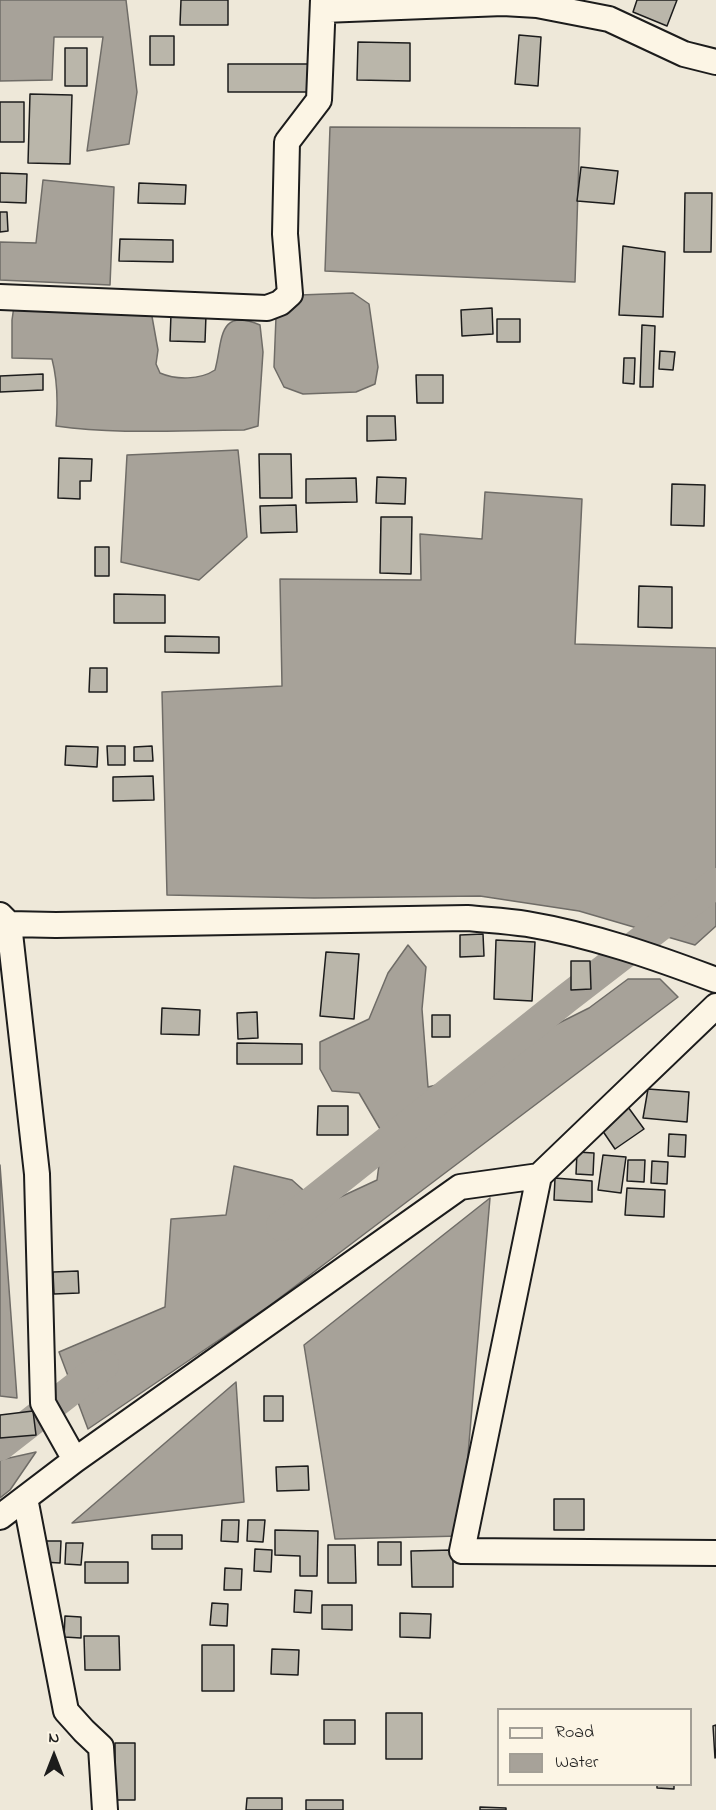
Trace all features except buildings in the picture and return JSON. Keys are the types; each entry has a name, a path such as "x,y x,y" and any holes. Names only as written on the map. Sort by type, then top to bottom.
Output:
{"street":[{"path":"0,297 267,308 280,303 290,294 285,234 287,142 319,100 323,5 503,3 537,5 609,18 684,54 716,62"},
{"path":"75,1460 43,1403 37,1174 5,920 56,925 467,918 526,924 573,935 650,955 716,980"},
{"path":"716,1006 539,1176 462,1551 716,1553"},
{"path":"0,1517 75,1460 460,1187 539,1176"},
{"path":"25,1498 66,1711 101,1747 105,1810"}],"water":[{"path":"0,0 126,0 137,92 129,144 87,151 103,37 54,37 52,80 0,81"},
{"path":"330,127 580,128 575,282 325,271"},
{"path":"43,180 114,187 110,285 0,280 0,242 36,243"},
{"path":"353,293 369,304 378,367 375,384 356,392 303,394 284,387 274,367 276,317 300,295"},
{"path":"14,306 151,311 158,350 156,364 160,373 180,378 202,376 215,370 221,338 229,324 236,320 260,325 263,352 258,426 244,430 150,431 56,426 57,392 52,359 12,358"},
{"path":"238,450 247,537 199,580 121,562 127,455"},
{"path":"485,492 582,499 575,644 716,648 716,926 695,945 579,911 480,896 314,898 167,895 162,692 282,686 280,579 421,580 420,534 482,539"},
{"path":"408,945 426,967 422,1009 428,1087 474,1076 537,1034 589,1008 628,979 660,979 678,997 269,1306 88,1429 59,1352 165,1307 171,1219 226,1215 234,1166 292,1180 321,1206 377,1180 383,1134 359,1093 332,1091 320,1069 320,1042 369,1019 388,973"},
{"path":"0,1165 17,1398 0,1396"},
{"path":"490,1198 461,1536 335,1539 304,1345"},
{"path":"236,1382 244,1502 72,1523"},
{"path":"36,1452 10,1490 0,1498 0,1460"}],"waterway":[{"path":"281,1226 567,998 716,883"},
{"path":"0,1446 104,1365"}]}
